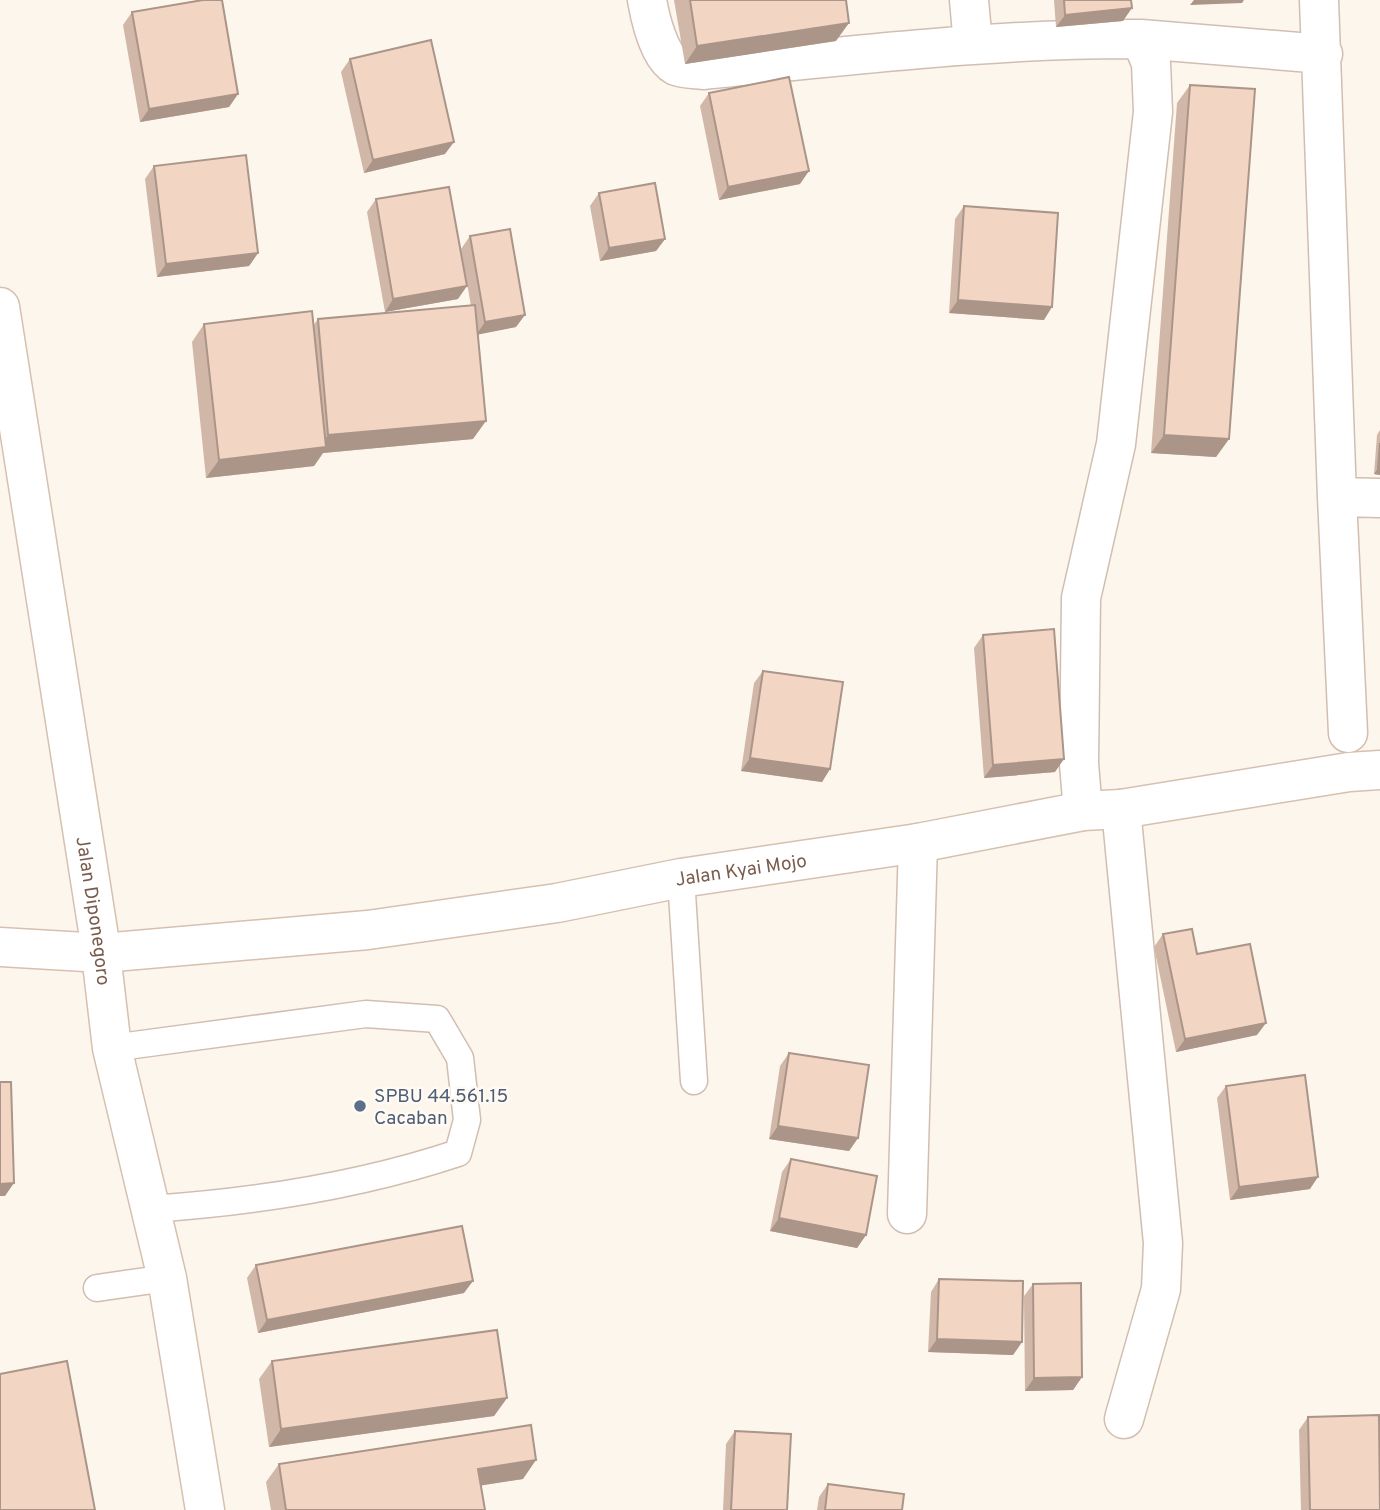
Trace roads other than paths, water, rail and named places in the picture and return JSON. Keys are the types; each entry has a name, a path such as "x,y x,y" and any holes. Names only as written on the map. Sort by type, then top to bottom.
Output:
{"street":[{"path":"647,0 657,37 666,56 676,66 703,70 973,44 1063,39 1141,39 1323,54"},
{"path":"969,0 973,44"},
{"path":"1319,0 1348,733"},
{"path":"1083,811 1079,764 1081,598 1116,444 1152,126 1151,63 1141,39"},
{"name":"Jalan Diponegoro","path":"0,307 102,953 112,1048 167,1278 205,1510"},
{"path":"1337,497 1380,498"},
{"name":"Jalan Kyai Mojo","path":"0,947 102,953 368,930 557,903 681,878 918,843 1083,811 1121,809 1349,772 1380,770"},
{"path":"1121,809 1163,1243 1161,1289 1124,1419"},
{"path":"907,1214 918,843"}],"lane":[{"path":"681,878 694,1081"},
{"path":"112,1048 366,1014 437,1019 460,1058 467,1120 458,1153 403,1172 341,1184 220,1203 151,1209"},
{"path":"97,1288 167,1278"}],"place":[{"name":"SPBU 44.561.15 Cacaban","path":"360,1106"}]}
